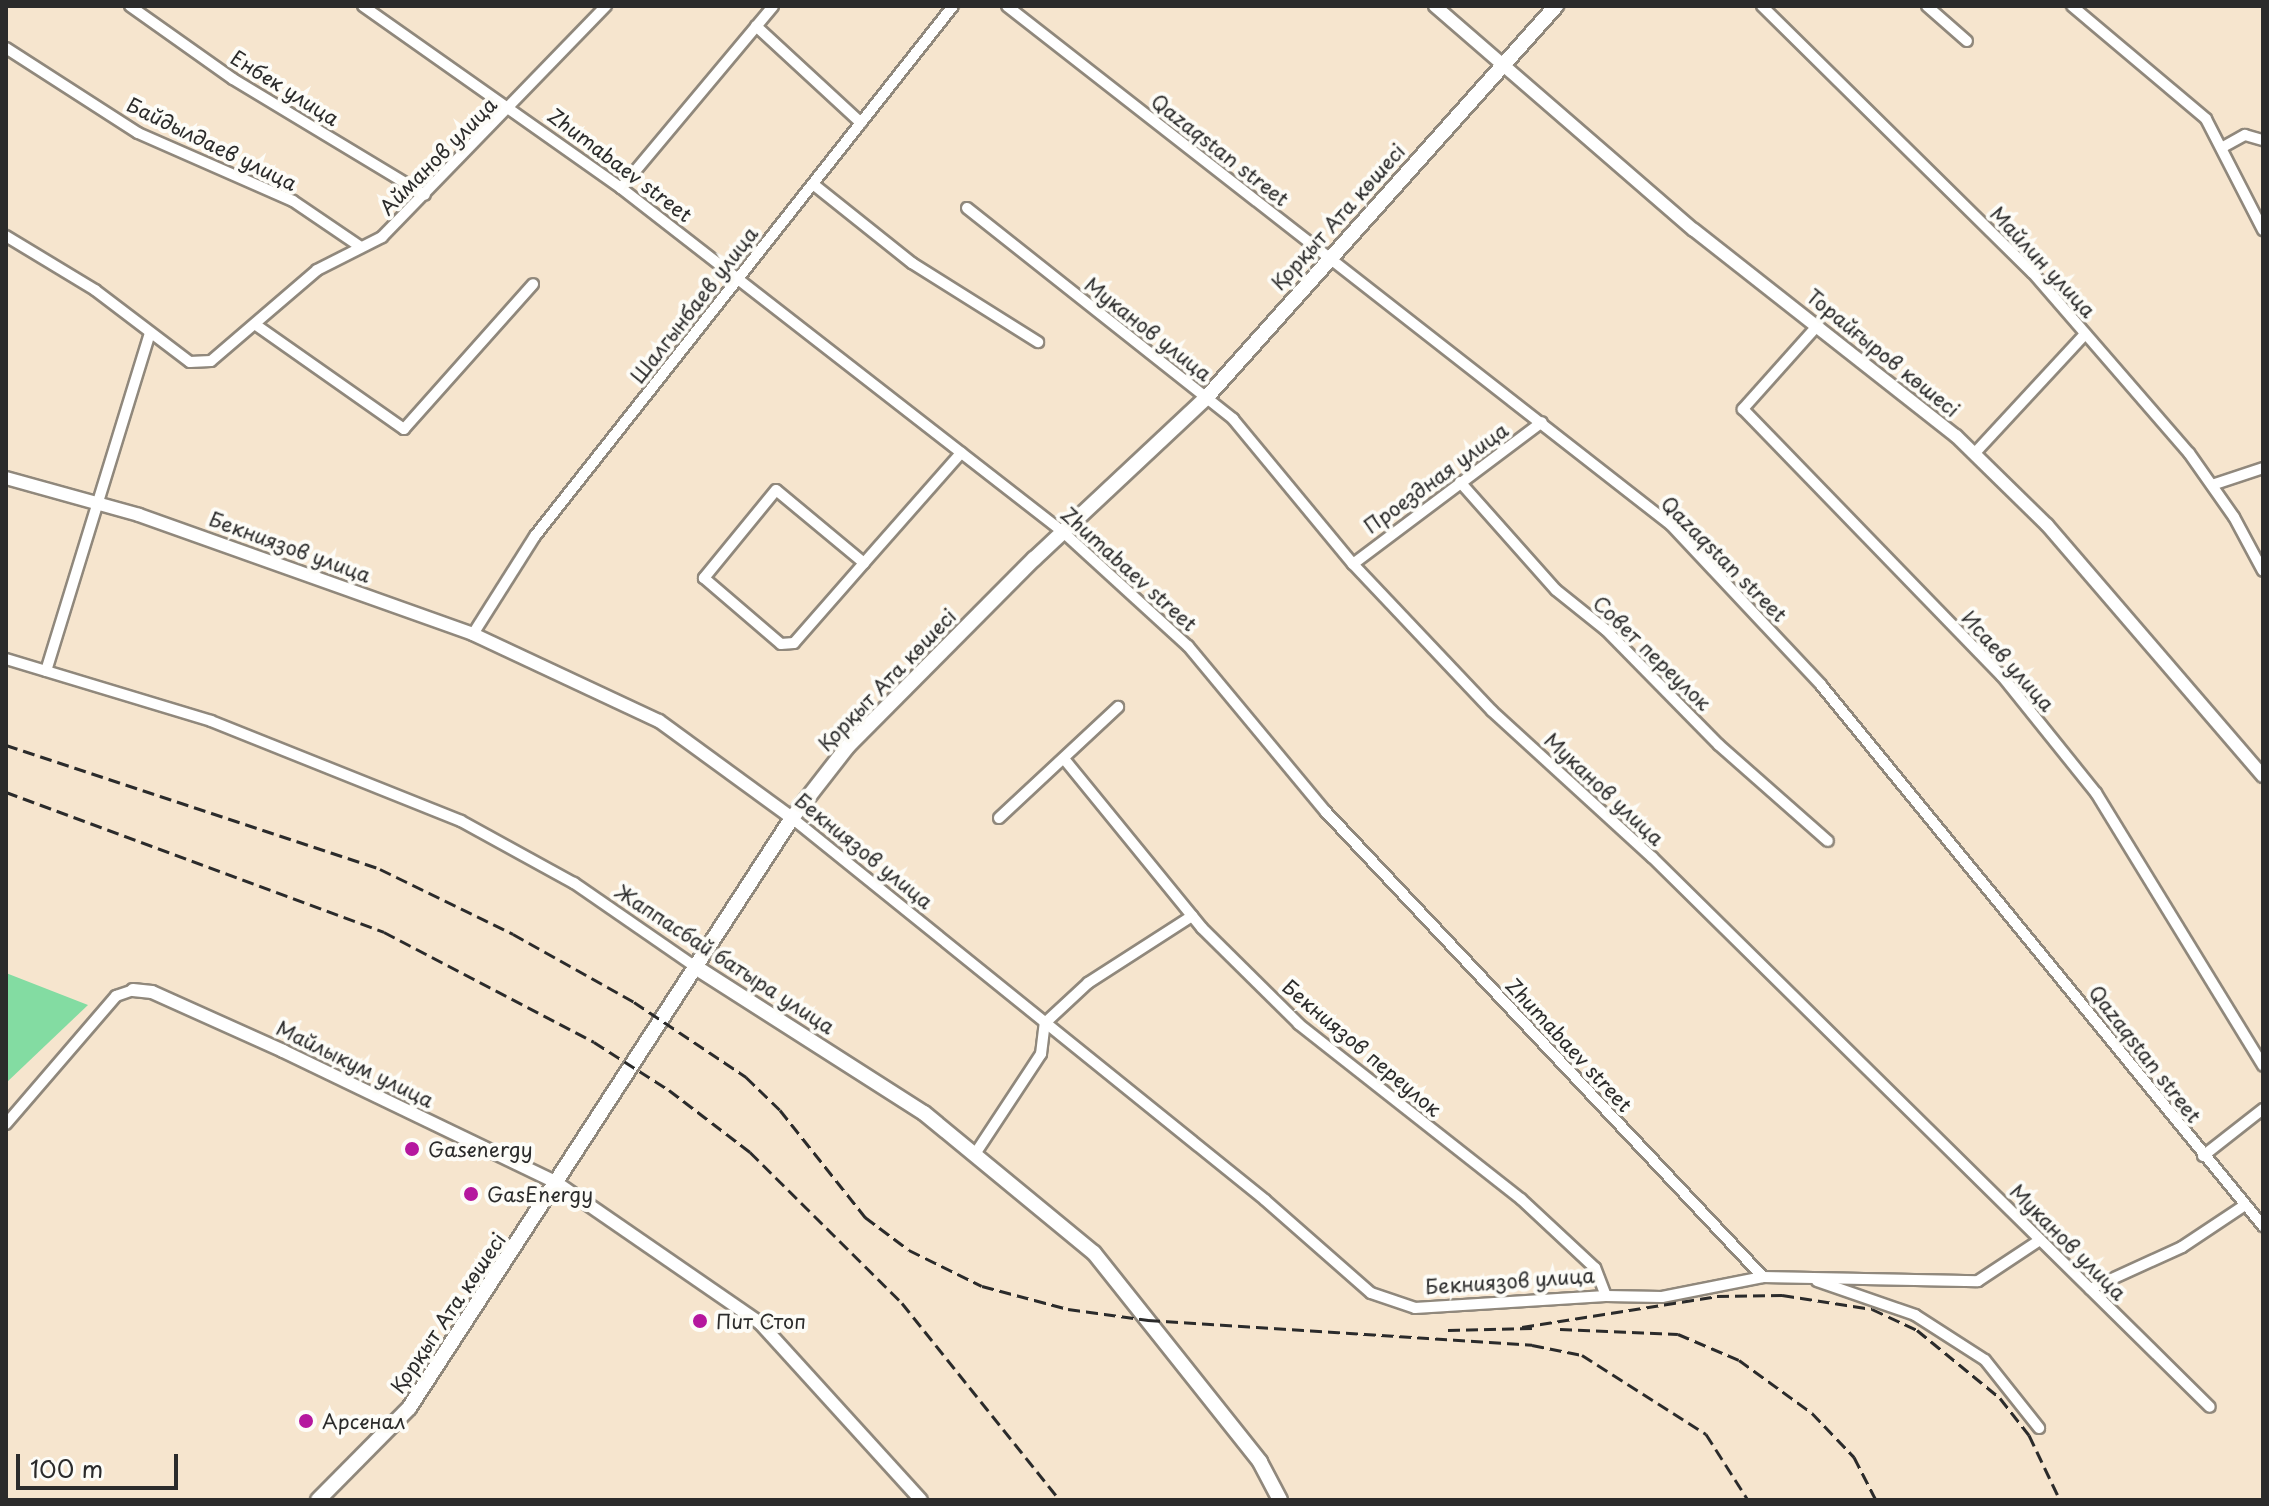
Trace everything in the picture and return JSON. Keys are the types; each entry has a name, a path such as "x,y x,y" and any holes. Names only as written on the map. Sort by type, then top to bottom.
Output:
{"main road":[{"name":"Қорқыт Ата көшесі","path":"318,1500 409,1408 792,818 848,746 1063,532 1206,398 1327,257 1556,6"},
{"name":"Жаппасбай батыра улица","path":"697,968 924,1113 1094,1253 1260,1462 1280,1500"}],"street":[{"name":"Енбек улица","path":"130,6 233,79 425,195"},
{"name":"Zhumabaev street","path":"363,6 512,106 1063,532 1188,646 1326,812 1763,1277"},
{"name":"Айманов улица","path":"150,333 201,365 256,325 317,270 382,237 606,6"},
{"path":"621,188 773,6"},
{"name":"Шалгынбаев улица","path":"473,634 535,536 953,6"},
{"name":"Qazaqstan street","path":"1007,6 1671,525 1821,685 2023,927 2203,1156 2263,1226"},
{"name":"Торайғыров көшесі","path":"1435,6 1694,230 1818,325 1974,454 2047,525 2263,776"},
{"name":"Майлин улица","path":"1762,6 2011,251 2085,334 2212,485 2263,571"},
{"path":"1927,6 1967,41"},
{"path":"2072,6 2206,119 2263,230"},
{"path":"756,26 861,123"},
{"name":"Байдылдаев улица","path":"6,48 138,133 293,201 361,247"},
{"path":"2223,147 2245,135 2263,140"},
{"path":"813,184 912,263 1038,342"},
{"name":"Муканов улица","path":"967,208 1233,419 1353,564 1492,711 1652,857 2210,1407"},
{"path":"6,236 95,290 150,333 46,671"},
{"path":"256,325 404,429 533,284"},
{"name":"Исаев улица","path":"1818,325 1743,409 2002,676 2096,793 2263,1066"},
{"path":"1974,454 2085,334"},
{"name":"Проездная улица","path":"1353,564 1542,422"},
{"path":"864,563 776,490 704,578 788,645 864,563 961,453"},
{"path":"2212,485 2263,468"},
{"name":"Бекниязов улица","path":"6,478 95,504 473,634 659,721 792,818 1265,1200 1371,1293 1415,1308 1606,1296 1595,1268"},
{"name":"Совет переулок","path":"1460,482 1556,590 1606,630 1719,745 1828,841"},
{"name":"Жаппасбай батыра улица","path":"6,659 211,721 461,821 574,883 697,968"},
{"path":"999,818 1066,761 1118,707"},
{"name":"Бекниязов переулок","path":"1066,761 1192,916 1299,1024 1521,1199 1595,1268"},
{"path":"975,1154 1041,1054 1045,1023 1088,983 1192,916"},
{"path":"6,1124 116,996 133,990"},
{"name":"Майлыкум улица","path":"133,990 152,992 283,1051 557,1183 760,1323 921,1500"},
{"path":"2203,1156 2263,1109"},
{"path":"2090,1289 2182,1247 2245,1205"},
{"path":"1606,1296 1662,1297 1763,1277 1978,1281 2040,1240"},
{"path":"1808,1278 1915,1315 1985,1360 2039,1428"}],"green space":[{"path":"6,973 88,1005 6,1083"}],"railway":[{"path":"6,745 380,869 513,934 634,1002 746,1077 780,1110 865,1217 909,1250 982,1286 1068,1309 1148,1320 1532,1345 1582,1355 1706,1434 1748,1500"},
{"path":"6,792 384,932 594,1042 669,1090 750,1152 902,1303 1060,1500"},
{"path":"1522,1327 1717,1296 1782,1295 1872,1309 1917,1330 2000,1398 2029,1435 2060,1500"},
{"path":"1448,1330 1532,1328"},
{"path":"1560,1329 1678,1334 1739,1360 1812,1413 1854,1457 1876,1500"}],"place":[{"name":"Gasenergy","path":"412,1149"},
{"name":"GasEnergy","path":"471,1194"},
{"name":"Пит Стоп","path":"700,1321"},
{"name":"Арсенал","path":"306,1421"}]}
